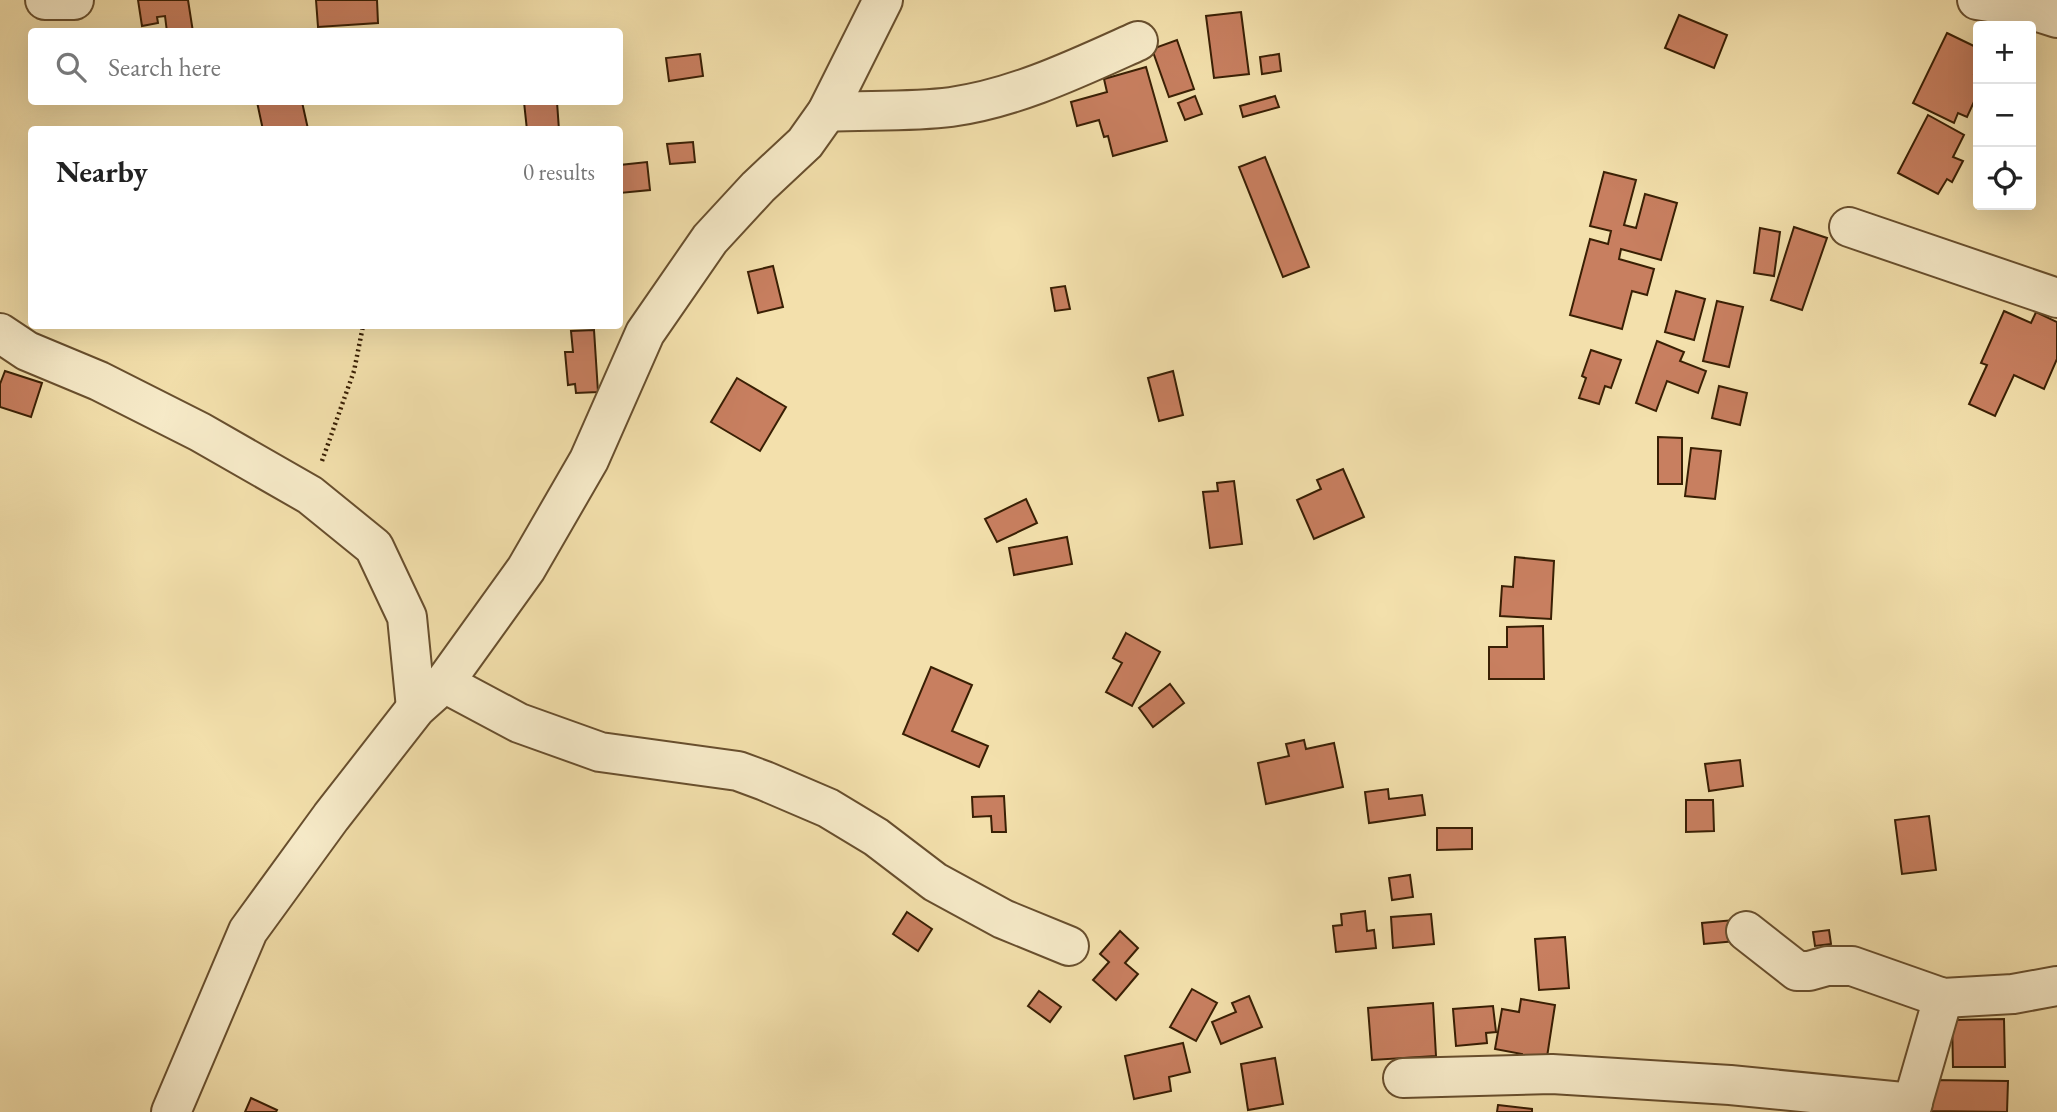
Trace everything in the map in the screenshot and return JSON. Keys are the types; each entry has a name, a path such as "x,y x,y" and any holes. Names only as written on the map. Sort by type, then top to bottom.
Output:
{"street":[{"path":"45,0 74,0"},
{"path":"171,1112 248,931 331,817 416,708 444,683 526,569 589,460 645,333 710,239 758,187 805,143 827,112 883,0"},
{"path":"1977,0 2026,8 2057,18"},
{"path":"827,112 949,107 972,103 1065,73 1138,41"},
{"path":"1849,227 2057,298"},
{"path":"0,333 27,351 99,381 200,432 310,495 374,547 407,617 416,708"},
{"path":"444,683 519,723 600,752 737,771 816,802 876,837 935,882 1003,919 1069,946"},
{"path":"1746,932 1797,971 1827,966 1852,967 1943,998 2013,994 2057,986"},
{"path":"1403,1078 1552,1074 1730,1085 1911,1107 1943,998"}],"path":[{"path":"310,495 354,371 362,329"}],"building":[{"path":"138,0 188,0 192,28 166,28 165,16 157,17 158,23 142,26"},
{"path":"316,0 377,0 378,23 318,27"},
{"path":"1241,12 1249,74 1214,78 1206,16"},
{"path":"1679,15 1727,35 1714,68 1665,48"},
{"path":"1947,33 1973,46 1973,104 1967,117 1958,113 1954,123 1913,103"},
{"path":"1177,40 1194,89 1169,97 1152,49"},
{"path":"700,54 703,76 669,81 666,58"},
{"path":"1279,54 1281,71 1262,74 1260,57"},
{"path":"1146,67 1167,141 1113,156 1108,136 1104,137 1099,120 1077,126 1071,102 1107,92 1104,79"},
{"path":"1195,96 1202,114 1185,120 1178,103"},
{"path":"1275,96 1279,107 1243,117 1240,106"},
{"path":"258,105 303,105 307,126 262,126"},
{"path":"524,105 557,105 559,126 527,126"},
{"path":"1928,115 1964,135 1953,157 1963,161 1952,182 1947,179 1938,194 1898,173"},
{"path":"693,142 695,162 670,164 667,144"},
{"path":"1265,157 1309,267 1283,277 1239,167"},
{"path":"647,162 650,190 623,193 623,165"},
{"path":"1604,172 1636,180 1624,225 1636,228 1645,194 1677,203 1661,260 1621,249 1619,259 1654,269 1647,295 1632,291 1622,329 1570,315 1590,239 1608,244 1611,231 1590,226"},
{"path":"1794,227 1827,238 1802,310 1771,300"},
{"path":"1760,228 1780,232 1774,276 1754,273"},
{"path":"773,266 783,307 758,313 748,272"},
{"path":"1065,286 1070,309 1055,311 1051,288"},
{"path":"1676,291 1705,299 1694,340 1665,332"},
{"path":"1717,301 1743,307 1729,367 1703,361"},
{"path":"2004,311 2031,323 2036,312 2057,322 2057,359 2044,389 2014,375 1995,416 1969,404 1987,365 1981,363"},
{"path":"594,330 598,392 576,393 575,384 568,385 565,352 573,352 571,331"},
{"path":"1657,341 1684,352 1680,361 1706,371 1698,393 1667,381 1656,411 1636,403"},
{"path":"1591,350 1621,360 1611,388 1605,386 1599,404 1579,398 1586,378 1582,376"},
{"path":"5,371 42,383 31,417 0,407 0,384"},
{"path":"1173,371 1183,415 1159,421 1148,378"},
{"path":"737,378 786,407 760,451 711,422"},
{"path":"1719,386 1747,393 1740,425 1712,418"},
{"path":"1658,437 1682,438 1682,484 1658,484"},
{"path":"1691,448 1721,451 1715,499 1685,496"},
{"path":"1343,469 1364,517 1314,539 1297,500 1321,489 1317,480"},
{"path":"1234,481 1242,544 1210,548 1203,492 1218,491 1217,483"},
{"path":"1026,499 1037,523 997,542 985,519"},
{"path":"1067,537 1072,564 1014,575 1009,548"},
{"path":"1515,557 1554,561 1551,619 1500,616 1502,586 1513,587"},
{"path":"1543,626 1544,679 1489,679 1489,647 1507,647 1507,627"},
{"path":"1126,633 1160,652 1132,706 1106,692 1122,663 1113,658"},
{"path":"931,667 972,685 952,731 988,746 979,767 903,734"},
{"path":"1170,684 1184,703 1153,727 1139,708"},
{"path":"1304,740 1306,749 1334,743 1343,787 1266,804 1258,763 1289,756 1286,744"},
{"path":"1740,760 1743,786 1709,791 1705,764"},
{"path":"1388,789 1389,799 1422,795 1425,815 1369,823 1365,792"},
{"path":"1004,796 1006,832 992,832 991,816 973,817 972,797"},
{"path":"1686,800 1713,800 1714,831 1686,832"},
{"path":"1929,816 1936,870 1902,874 1895,820"},
{"path":"1437,828 1472,828 1472,849 1437,850"},
{"path":"1410,875 1413,897 1392,900 1389,878"},
{"path":"1365,911 1367,931 1374,930 1376,948 1336,952 1333,926 1342,925 1341,914"},
{"path":"907,912 932,929 918,951 893,934"},
{"path":"1431,914 1434,944 1393,948 1391,917"},
{"path":"1734,920 1736,941 1704,944 1702,923"},
{"path":"1829,930 1831,944 1815,946 1813,932"},
{"path":"1120,931 1138,948 1125,963 1138,974 1116,1000 1093,980 1109,962 1100,954"},
{"path":"1565,937 1569,988 1539,990 1535,939"},
{"path":"1192,989 1217,1003 1196,1041 1170,1027"},
{"path":"1039,991 1061,1007 1050,1022 1028,1006"},
{"path":"1249,996 1262,1027 1221,1044 1212,1022 1236,1012 1232,1003"},
{"path":"1521,999 1555,1005 1545,1070 1521,1066 1522,1054 1495,1049 1502,1009 1519,1012"},
{"path":"1433,1003 1436,1056 1372,1060 1368,1008"},
{"path":"1493,1006 1496,1032 1486,1033 1487,1043 1456,1046 1453,1009"},
{"path":"2004,1019 2005,1067 1953,1067 1952,1020"},
{"path":"1183,1043 1190,1072 1169,1077 1171,1091 1134,1099 1125,1056"},
{"path":"1275,1058 1283,1104 1248,1110 1241,1064"},
{"path":"1931,1080 2008,1081 2007,1112 1931,1111"},
{"path":"251,1098 277,1110 276,1112 245,1112"},
{"path":"1498,1105 1532,1109 1532,1112 1497,1112"}]}
